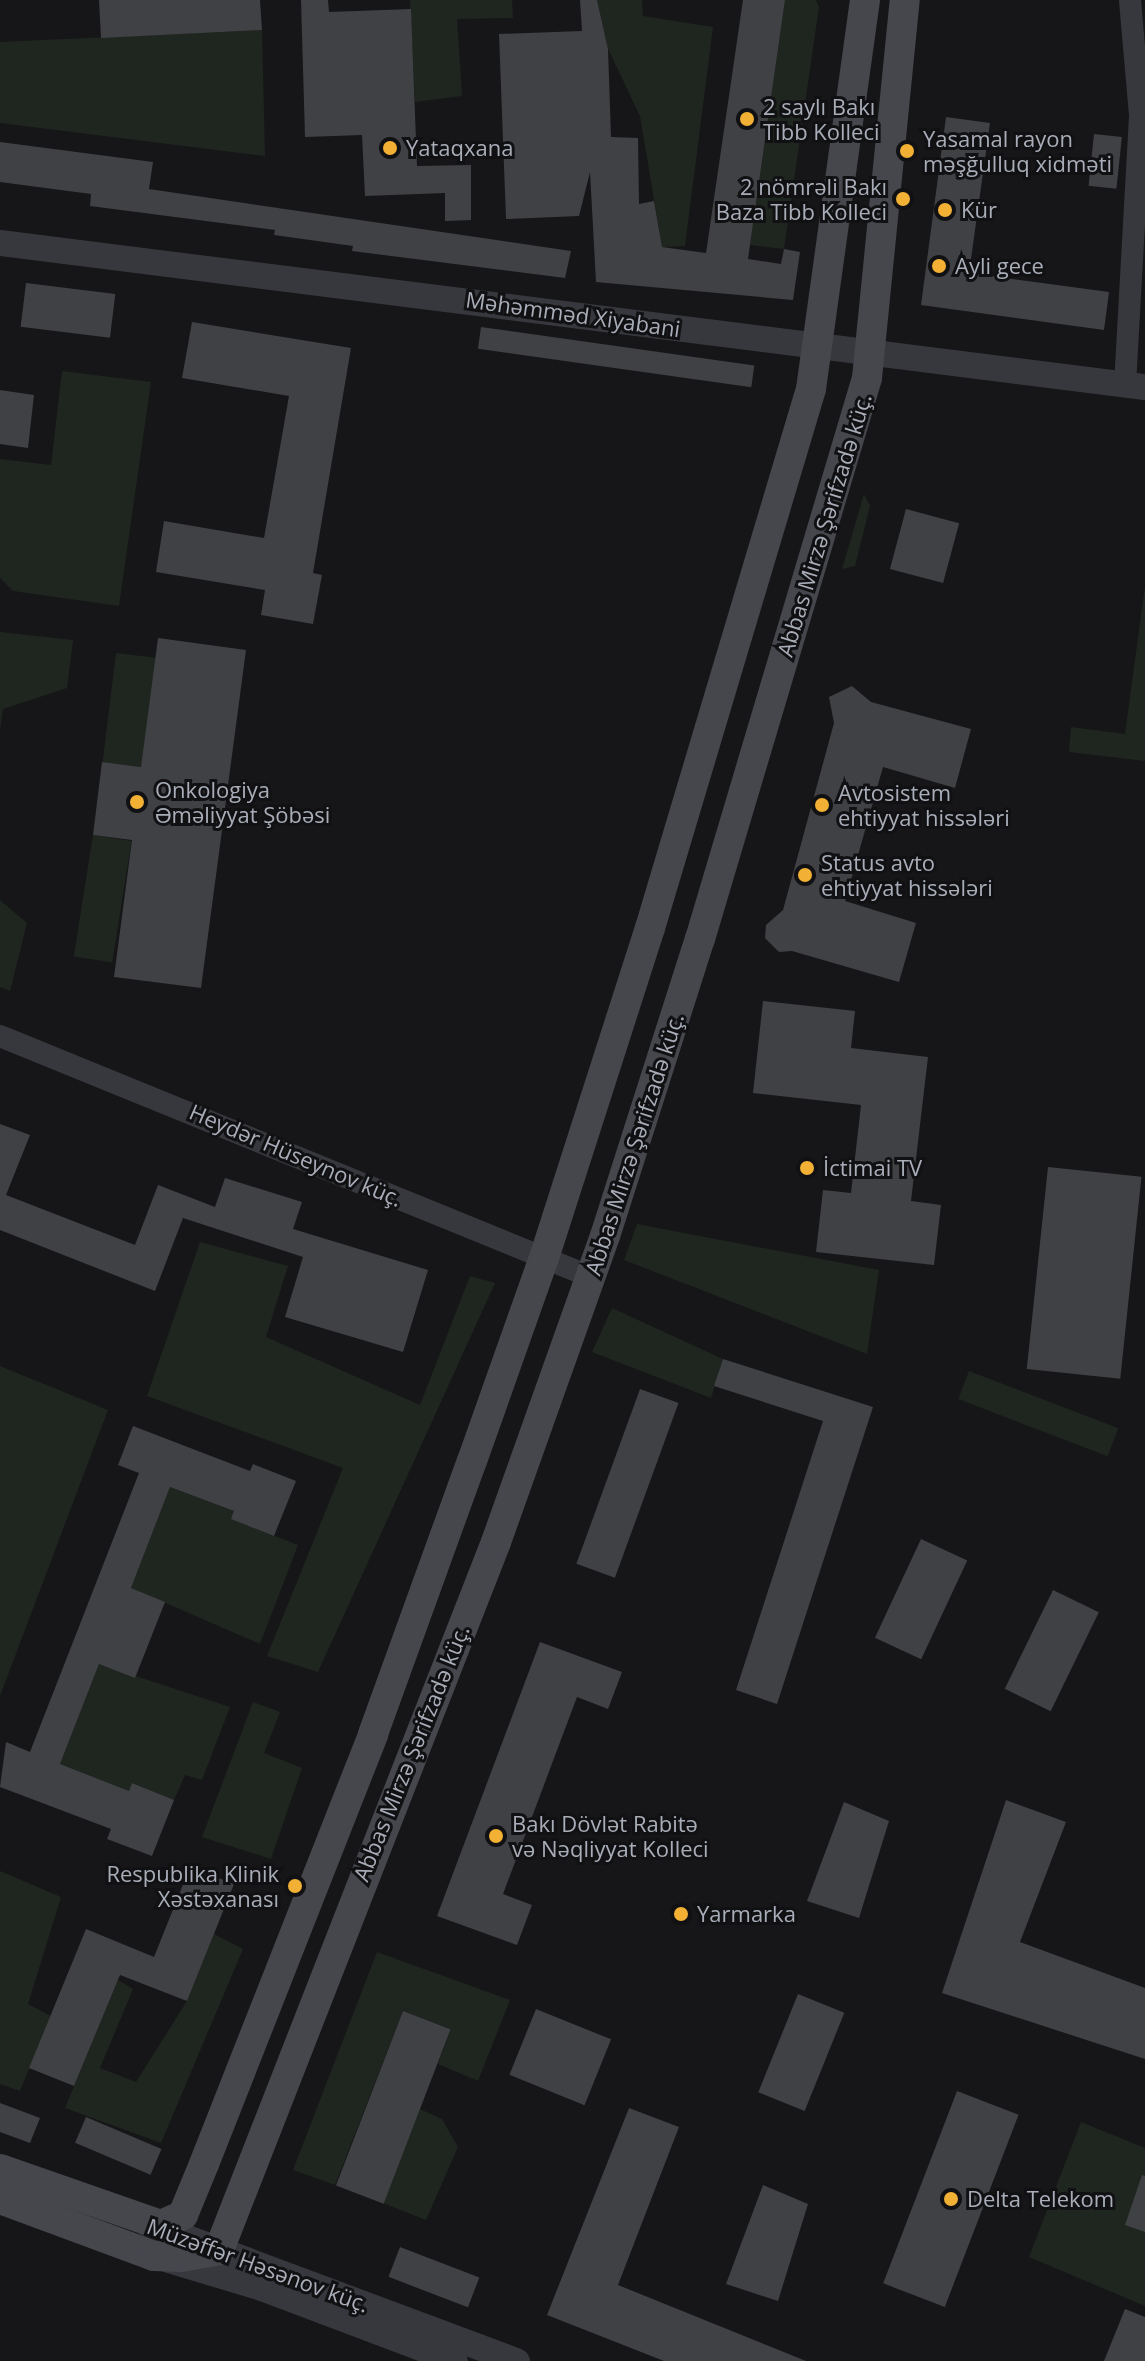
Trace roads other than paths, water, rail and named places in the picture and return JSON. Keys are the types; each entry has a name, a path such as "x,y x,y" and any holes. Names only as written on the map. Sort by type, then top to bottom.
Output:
{"main road":[{"name":"Abbas Mirzə Şərifzadə küç.","path":"197,2246 373,1734 544,1258 650,928 811,389 865,0"},
{"name":"Abbas Mirzə Şərifzadə küç.","path":"197,2246 496,1542 591,1277 700,939 871,355 905,0"},
{"name":"Müzəffər Həsənov küç.","path":"0,2169 147,2223 170,2224 197,2246"},
{"name":"Müzəffər Həsənov küç.","path":"0,2199 154,2256 197,2246"}],"street":[{"path":"1130,0 1140,115 1135,386"},
{"name":"Məhəmməd Xiyabani","path":"0,243 1135,386"},
{"name":"Heydər Hüseynov küç.","path":"0,1036 591,1277"},
{"name":"Müzəffər Həsənov küç.","path":"197,2246 455,2361"},
{"name":"Müzəffər Həsənov küç.","path":"197,2246 517,2361"}],"place":[{"name":"2 saylı Bakı Tibb Kolleci","path":"747,119"},
{"name":"Yataqxana","path":"390,148"},
{"name":"Yasamal rayon məşğulluq xidməti","path":"907,151"},
{"name":"2 nömrəli Bakı Baza Tibb Kolleci","path":"903,199"},
{"name":"Kür","path":"945,210"},
{"name":"Ayli gece","path":"939,266"},
{"name":"Onkologiya Əməliyyat Şöbəsi","path":"137,802"},
{"name":"Avtosistem ehtiyyat hissələri","path":"822,805"},
{"name":"Status avto ehtiyyat hissələri","path":"805,875"},
{"name":"İctimai TV","path":"807,1168"},
{"name":"Bakı Dövlət Rabitə və Nəqliyyat Kolleci","path":"496,1836"},
{"name":"Respublika Klinik Xəstəxanası","path":"295,1886"},
{"name":"Yarmarka","path":"681,1914"},
{"name":"Delta Telekom","path":"951,2199"}]}
